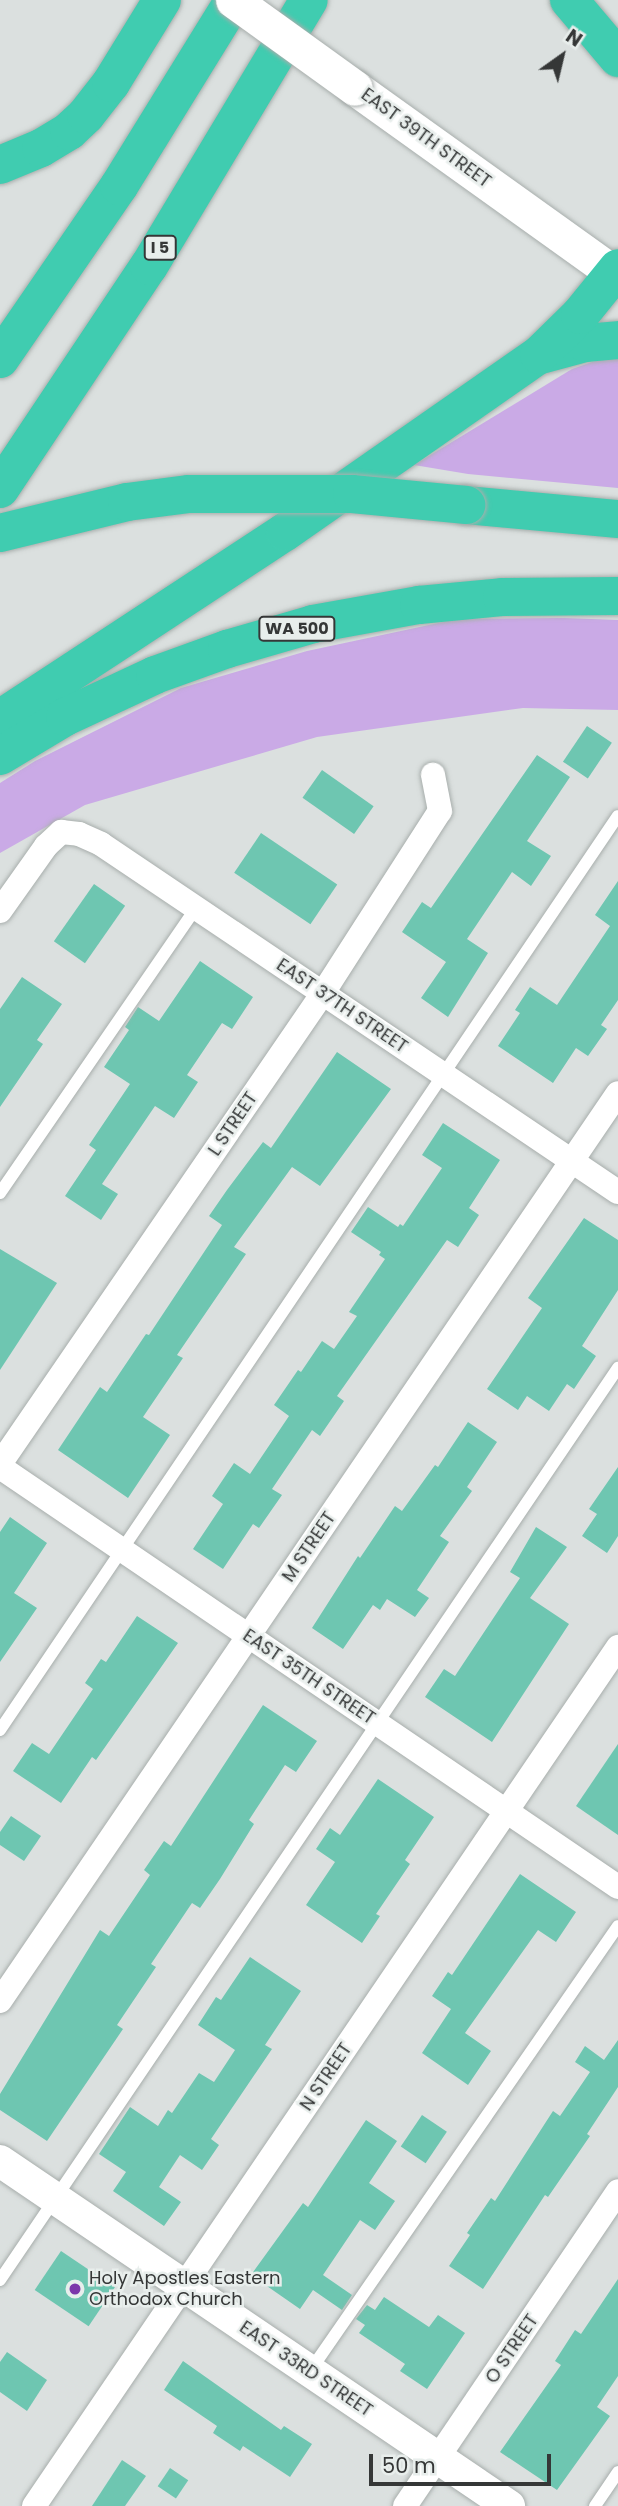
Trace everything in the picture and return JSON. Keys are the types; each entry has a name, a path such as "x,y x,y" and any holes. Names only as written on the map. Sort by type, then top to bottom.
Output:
{"highway":[{"path":"0,166 41,148 69,131 86,116 111,83 162,0"},
{"path":"0,359 119,186 234,0"},
{"name":"I 5","path":"0,489 149,266 309,0"},
{"path":"569,0 618,58"},
{"path":"0,719 285,533 540,355 580,315 617,272"},
{"path":"540,355 585,343 618,340"},
{"path":"0,533 127,502 190,494 352,494 618,519"},
{"name":"WA 500","path":"0,756 65,717 155,676 227,649 313,624 419,605 502,597 618,596"}],"main road":[{"name":"EAST 39TH STREET","path":"234,0 617,272"}],"street":[{"name":"L STREET","path":"0,1465 323,993 440,811 433,775"},
{"name":"EAST 37TH STREET","path":"0,911 46,846 61,832 79,834 101,844 618,1192"},
{"name":"M STREET","path":"0,2001 618,1093"},
{"name":"EAST 35TH STREET","path":"0,1465 618,1887"},
{"name":"N STREET","path":"34,2506 618,1647"},
{"name":"EAST 33RD STREET","path":"0,2161 509,2506"},
{"name":"O STREET","path":"405,2506 618,2191"}],"lane":[{"path":"0,1730 618,816"},
{"path":"0,1193 196,908"},
{"path":"0,2280 618,1368"},
{"path":"310,2371 618,1926"},
{"path":"595,2506 618,2472"}],"shaded area":[{"path":"618,353 618,488 468,474 414,465 572,369"},
{"path":"457,619 618,620 618,710 523,708 317,737 85,805 0,853 0,783 35,761 181,688 307,651"}],"building":[{"path":"587,726 612,743 588,778 563,762"},
{"path":"537,755 570,777 527,841 551,856 531,886 512,872 467,939 488,953 448,1017 421,998 446,962 402,932 422,902 431,908"},
{"path":"322,770 374,806 354,834 302,798"},
{"path":"261,833 337,884 310,924 234,873"},
{"path":"618,881 618,1000 601,1025 607,1029 588,1056 576,1048 553,1083 498,1046 520,1013 515,1010 530,987 557,1005 610,926 595,915"},
{"path":"94,884 125,906 85,963 54,941"},
{"path":"200,961 253,997 232,1029 222,1023 187,1075 198,1082 174,1118 155,1106 102,1184 118,1194 101,1220 65,1196 96,1150 89,1145 130,1084 104,1067 129,1030 125,1027 138,1007 159,1021"},
{"path":"22,977 62,1004 37,1040 43,1044 0,1107 0,1009"},
{"path":"337,1052 391,1089 320,1186 292,1167 234,1247 246,1254 177,1355 183,1358 143,1417 170,1435 128,1498 58,1450 100,1387 107,1392 146,1334 149,1335 222,1225 209,1216 227,1190 263,1142 271,1148"},
{"path":"443,1123 500,1160 469,1208 479,1215 458,1247 447,1240 337,1396 344,1401 320,1436 312,1430 272,1489 282,1495 259,1528 253,1524 223,1569 193,1549 223,1504 212,1496 234,1463 250,1474 289,1416 274,1405 322,1341 334,1349 357,1316 349,1312 385,1259 379,1255 381,1252 351,1232 368,1207 398,1227 400,1224 403,1226 442,1168 422,1155"},
{"path":"584,1218 618,1240 618,1290 582,1346 596,1356 574,1389 567,1384 549,1411 527,1396 518,1410 487,1389 542,1308 528,1298"},
{"path":"0,1249 57,1283 0,1370"},
{"path":"468,1422 497,1442 467,1487 472,1491 440,1536 449,1542 417,1590 429,1598 415,1617 387,1599 380,1610 373,1605 343,1649 312,1628 358,1556 360,1558 395,1506 402,1511 435,1465 438,1467"},
{"path":"618,1467 618,1536 607,1553 582,1536 597,1514 589,1509"},
{"path":"10,1517 47,1543 14,1593 37,1608 0,1662 0,1532"},
{"path":"536,1527 567,1547 530,1598 569,1624 492,1742 425,1697 444,1669 455,1676 520,1578 510,1572"},
{"path":"137,1616 178,1643 96,1760 92,1757 61,1803 13,1771 32,1743 49,1754 93,1689 85,1683 101,1659 106,1662"},
{"path":"263,1705 317,1741 296,1772 285,1765 249,1820 254,1824 220,1879 200,1908 192,1903 151,1964 156,1967 117,2025 123,2029 47,2141 0,2110 0,2094 100,1930 109,1936 150,1875 144,1870 164,1841 171,1846"},
{"path":"618,1744 618,1835 576,1806"},
{"path":"378,1779 434,1817 405,1860 410,1864 376,1914 380,1916 362,1943 306,1905 335,1862 316,1849 330,1828 340,1835"},
{"path":"11,1816 41,1836 24,1861 0,1845 0,1832"},
{"path":"520,1874 576,1912 556,1942 538,1930 465,2033 491,2051 468,2085 422,2053 451,2009 432,1996 448,1972 452,1975"},
{"path":"250,1957 301,1991 265,2045 272,2049 211,2139 219,2145 202,2170 180,2155 159,2187 181,2202 164,2226 113,2191 126,2172 99,2154 130,2107 158,2126 168,2110 172,2113 199,2073 214,2082 235,2050 198,2025 216,1997 221,2000"},
{"path":"618,2040 618,2087 587,2134 590,2136 548,2197 545,2195 483,2289 449,2266 470,2235 467,2233 491,2198 495,2201 553,2111 560,2116 590,2072 575,2062 585,2046 604,2060"},
{"path":"422,2115 447,2132 426,2163 401,2147"},
{"path":"366,2120 397,2141 369,2183 395,2201 375,2230 360,2220 323,2275 352,2295 342,2310 313,2290 300,2309 251,2275 303,2203 308,2207"},
{"name":"Holy Apostles Eastern Orthodox Church","path":"61,2251 115,2287 89,2326 35,2290"},
{"path":"618,2279 618,2376 597,2407 610,2416 557,2490 500,2452 561,2365 555,2361 575,2330 581,2334"},
{"path":"384,2297 429,2327 438,2315 465,2333 427,2389 400,2371 405,2364 359,2333 365,2325 356,2319 367,2305 375,2310"},
{"path":"7,2352 47,2380 27,2411 0,2392 0,2362"},
{"path":"183,2361 281,2430 284,2426 312,2444 290,2477 243,2446 240,2451 213,2433 217,2426 164,2390"},
{"path":"122,2460 146,2476 125,2506 92,2506"},
{"path":"170,2468 188,2480 176,2499 158,2486"}],"place":[{"name":"Holy Apostles Eastern Orthodox Church","path":"75,2289"}]}
